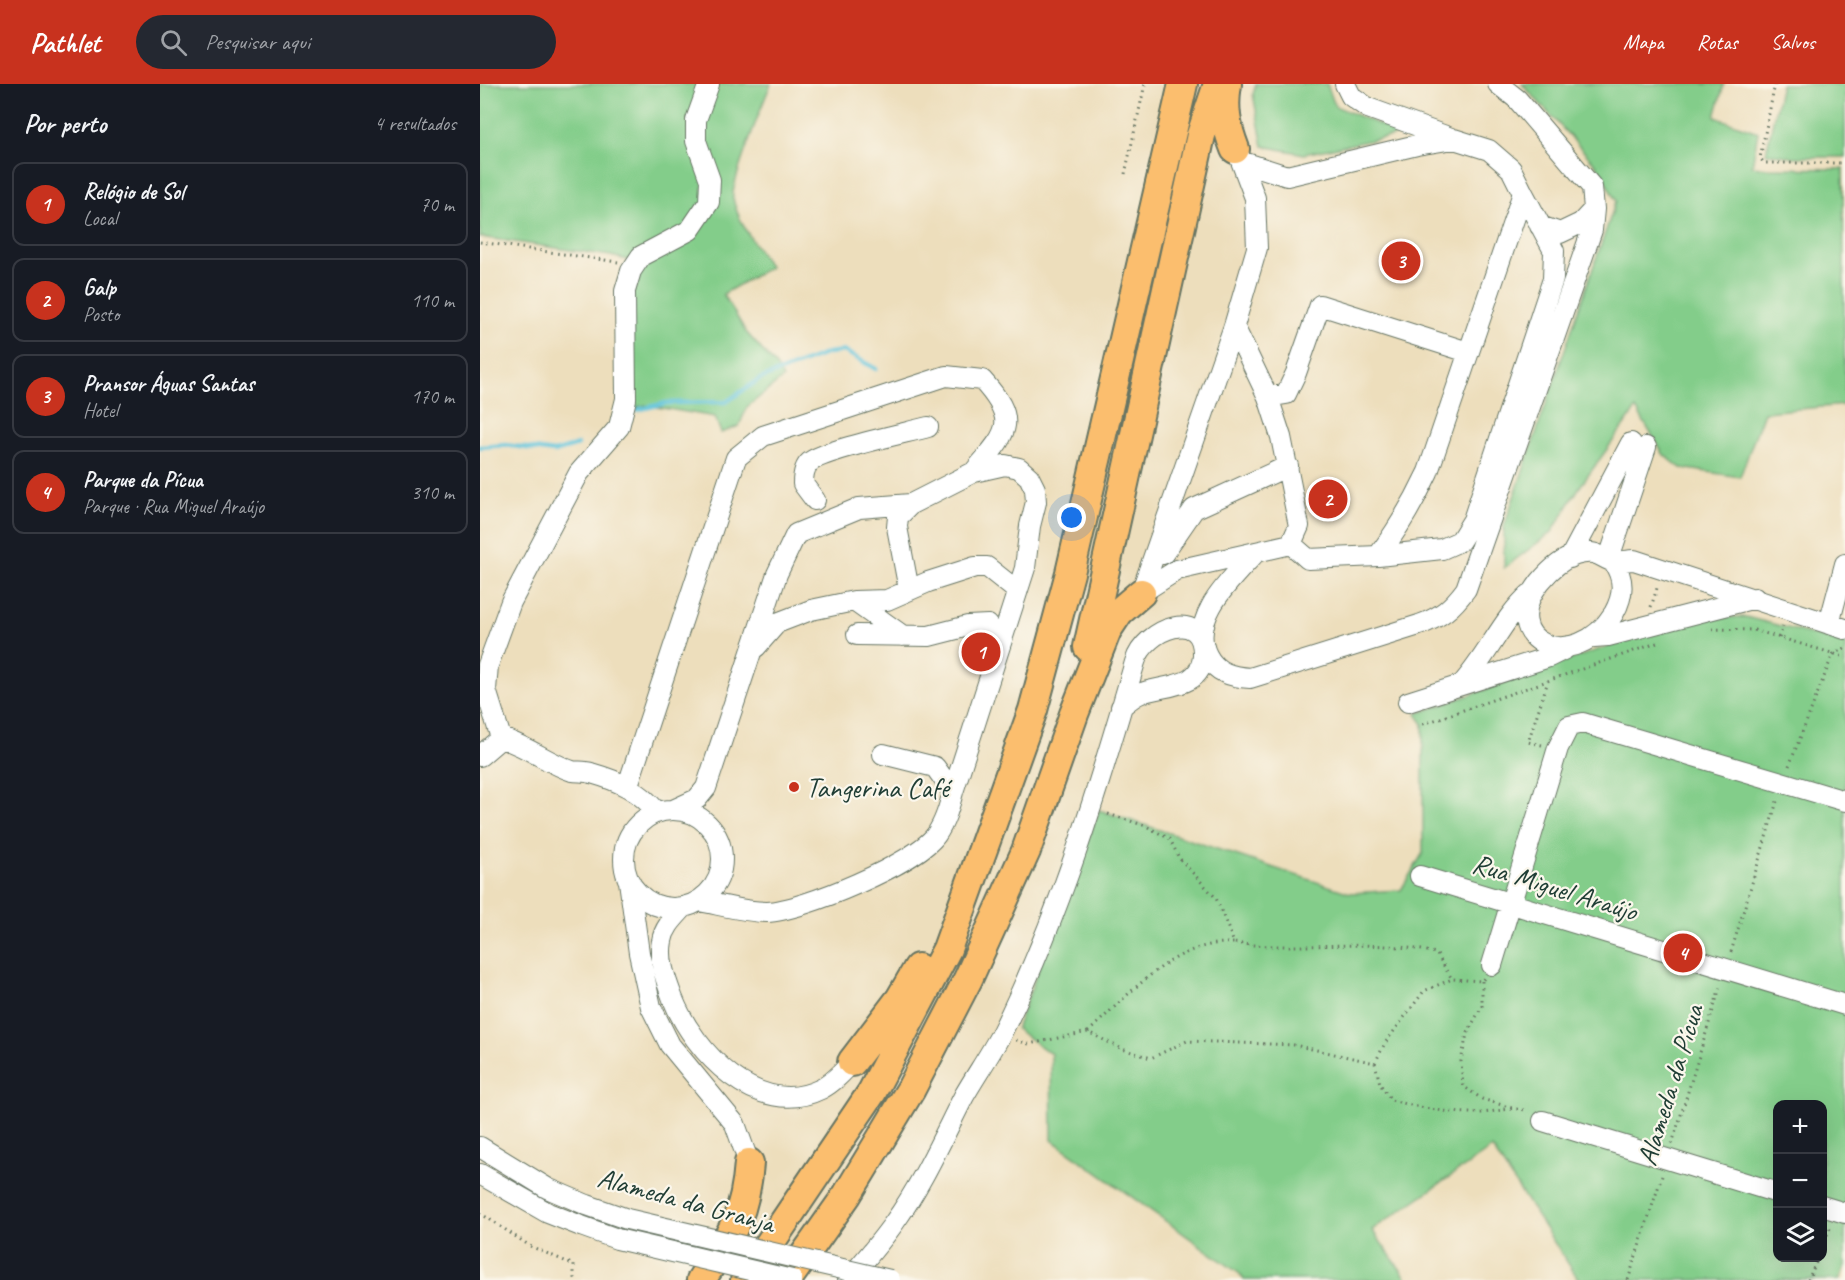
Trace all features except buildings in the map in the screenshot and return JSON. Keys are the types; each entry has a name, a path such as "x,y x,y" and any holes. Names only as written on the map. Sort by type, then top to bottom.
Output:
{"highway":[{"path":"746,1280 872,1092 947,949 981,857 1033,710 1070,573 1183,84"},
{"path":"1074,714 1201,135 1218,84"},
{"path":"1227,84 1223,108 1227,130 1239,155"},
{"path":"787,1280 847,1195 911,1089 968,978 1026,851 1074,714 1107,630 1119,612 1141,593"},
{"path":"852,1062 900,999 981,857"},
{"path":"701,1280 734,1231 747,1195 749,1163"}],"street":[{"path":"501,738 486,690 488,665 511,602 579,473 619,427 626,399 625,291 634,264 641,256 690,230 709,202 710,180 696,141 696,120 709,84"},
{"path":"1291,544 1308,559 1378,556 1442,549 1460,541 1473,520 1553,279 1554,251 1511,169 1489,150 1368,108 1351,96 1345,84"},
{"path":"848,1280 894,1223 1000,1036 1044,940 1092,809 1137,655 1154,636 1168,626 1186,627 1198,636 1211,663 1231,677 1250,678 1439,617 1453,607 1466,589 1592,230 1594,209 1592,187 1517,99 1498,84"},
{"path":"1239,155 1287,176 1417,145 1454,139"},
{"path":"1141,593 1234,326 1257,248 1255,198 1239,155"},
{"path":"1378,556 1412,507 1424,480 1522,193"},
{"path":"1540,226 1560,232 1581,223 1594,209"},
{"path":"1268,398 1286,394 1296,374 1320,306 1468,352"},
{"path":"1234,326 1268,398 1288,466 1299,526 1291,544"},
{"path":"628,785 736,458 763,436 946,376 982,380 1000,400 1005,418 1004,435 974,472"},
{"path":"815,500 803,484 804,472 810,462 837,451 928,427"},
{"path":"1570,558 1638,445 1611,560 1623,579 1622,594 1608,621 1594,637"},
{"path":"629,881 639,895 652,904 669,908 692,904 765,912 783,910 798,907 874,875 916,853 935,836 947,813 1000,640 1025,568 1030,526 1036,502 1035,489 1029,477 1019,468 1005,465 974,472 911,504 898,516 897,526 909,590"},
{"path":"1141,593 1158,560 1194,509 1288,466"},
{"path":"749,1163 735,1124 670,1045 651,1007 639,953 629,881 624,866 628,841 642,821 697,799 706,788 777,574 796,534 859,508 911,504"},
{"path":"1141,593 1177,570 1291,544"},
{"path":"1120,707 1138,694 1183,683 1197,674 1202,663 1203,625 1215,600 1256,552"},
{"path":"1462,683 1481,662 1519,604 1532,593 1546,574 1570,558 1591,553 1611,560 1634,560 1837,626 1845,564"},
{"path":"750,654 777,623 811,610 854,601 887,600 975,567 987,567 1016,590"},
{"path":"1532,593 1526,608 1531,631 1543,645 1565,649"},
{"path":"1408,702 1549,657 1594,637 1608,636 1755,598"},
{"path":"854,601 903,636"},
{"path":"857,635 929,636 968,626 988,625 1000,640"},
{"path":"1487,973 1558,748 1569,726 1583,723 1845,801"},
{"path":"480,756 501,738"},
{"path":"501,738 522,744 572,771 591,773 628,785 665,811 690,813 704,820 714,832 721,846 723,862 719,877 711,891 671,921 662,938 661,963 676,1006 686,1025 721,1067 732,1077 762,1092 795,1096 828,1085 852,1062"},
{"path":"884,754 935,767 953,792"},
{"name":"Rua Miguel Araújo","path":"1420,876 1845,1005"},
{"path":"1543,1121 1773,1191"},
{"name":"Alameda da Granja","path":"480,1147 547,1188 627,1219 890,1280"},
{"name":"Alameda da Granja","path":"480,1174 548,1213 618,1239 792,1280"},
{"path":"1827,1208 1845,1213"}],"path":[{"path":"1125,174 1145,84"},
{"path":"1775,84 1760,158 1764,163 1845,163"},
{"path":"480,242 634,264"},
{"path":"1705,629 1754,630 1845,657"},
{"path":"1423,724 1658,643"},
{"path":"1833,654 1845,648"},
{"name":"Alameda da Pícua","path":"1628,1280 1637,1259 1782,784 1833,654"},
{"path":"1548,681 1528,742 1558,748"},
{"path":"1092,809 1146,826 1170,839 1179,858 1216,898 1234,943"},
{"path":"1000,1036 1029,1044 1088,1032 1141,982 1179,957 1216,942 1269,948 1408,946 1436,953 1452,979"},
{"path":"1515,1109 1480,1113 1446,1111 1391,1100 1380,1084 1375,1063 1385,1043 1424,991 1452,979 1487,973 1482,1006 1467,1034 1461,1061 1463,1086 1482,1100 1532,1113 1543,1121"},
{"path":"1088,1032 1122,1049 1150,1058 1186,1041 1294,1045 1375,1063"},
{"path":"480,1213 530,1246 574,1265 574,1280"},
{"path":"1808,1280 1816,1262"}],"green space":[{"path":"480,84 771,84 733,190 735,207 743,225 770,267 723,294 746,332 777,367 783,378 747,407 739,426 721,433 715,417 645,405 632,408 632,287 644,264 611,256 480,237"},
{"path":"1256,84 1327,84 1335,106 1402,134 1304,154 1263,146 1253,94"},
{"path":"1522,84 1724,84 1715,117 1758,132 1752,166 1843,169 1845,405 1764,412 1740,477 1681,468 1664,455 1636,409 1579,488 1552,532 1504,568 1504,526 1616,201 1597,166"},
{"path":"1781,84 1845,84 1845,157 1793,157 1766,153"},
{"path":"1746,617 1845,643 1845,1265 1840,1280 1579,1280 1492,1148 1372,1230 1408,1280 1244,1280 1240,1274 1052,1140 1051,1054 1016,1029 1099,810 1350,893 1401,890 1423,853 1423,724 1416,714 1626,640 1705,618"}],"waterway":[{"path":"637,410 666,403 726,402 760,379 828,353 844,351 876,369"},
{"path":"480,447 506,445 554,452 578,445"}],"place":[{"name":"Pransor Águas Santas","path":"1401,261"},
{"name":"Galp","path":"1328,499"},
{"name":"Relógio de Sol","path":"981,652"},
{"name":"Tangerina Café","path":"794,787"},
{"name":"Parque da Pícua","path":"1683,953"}]}
